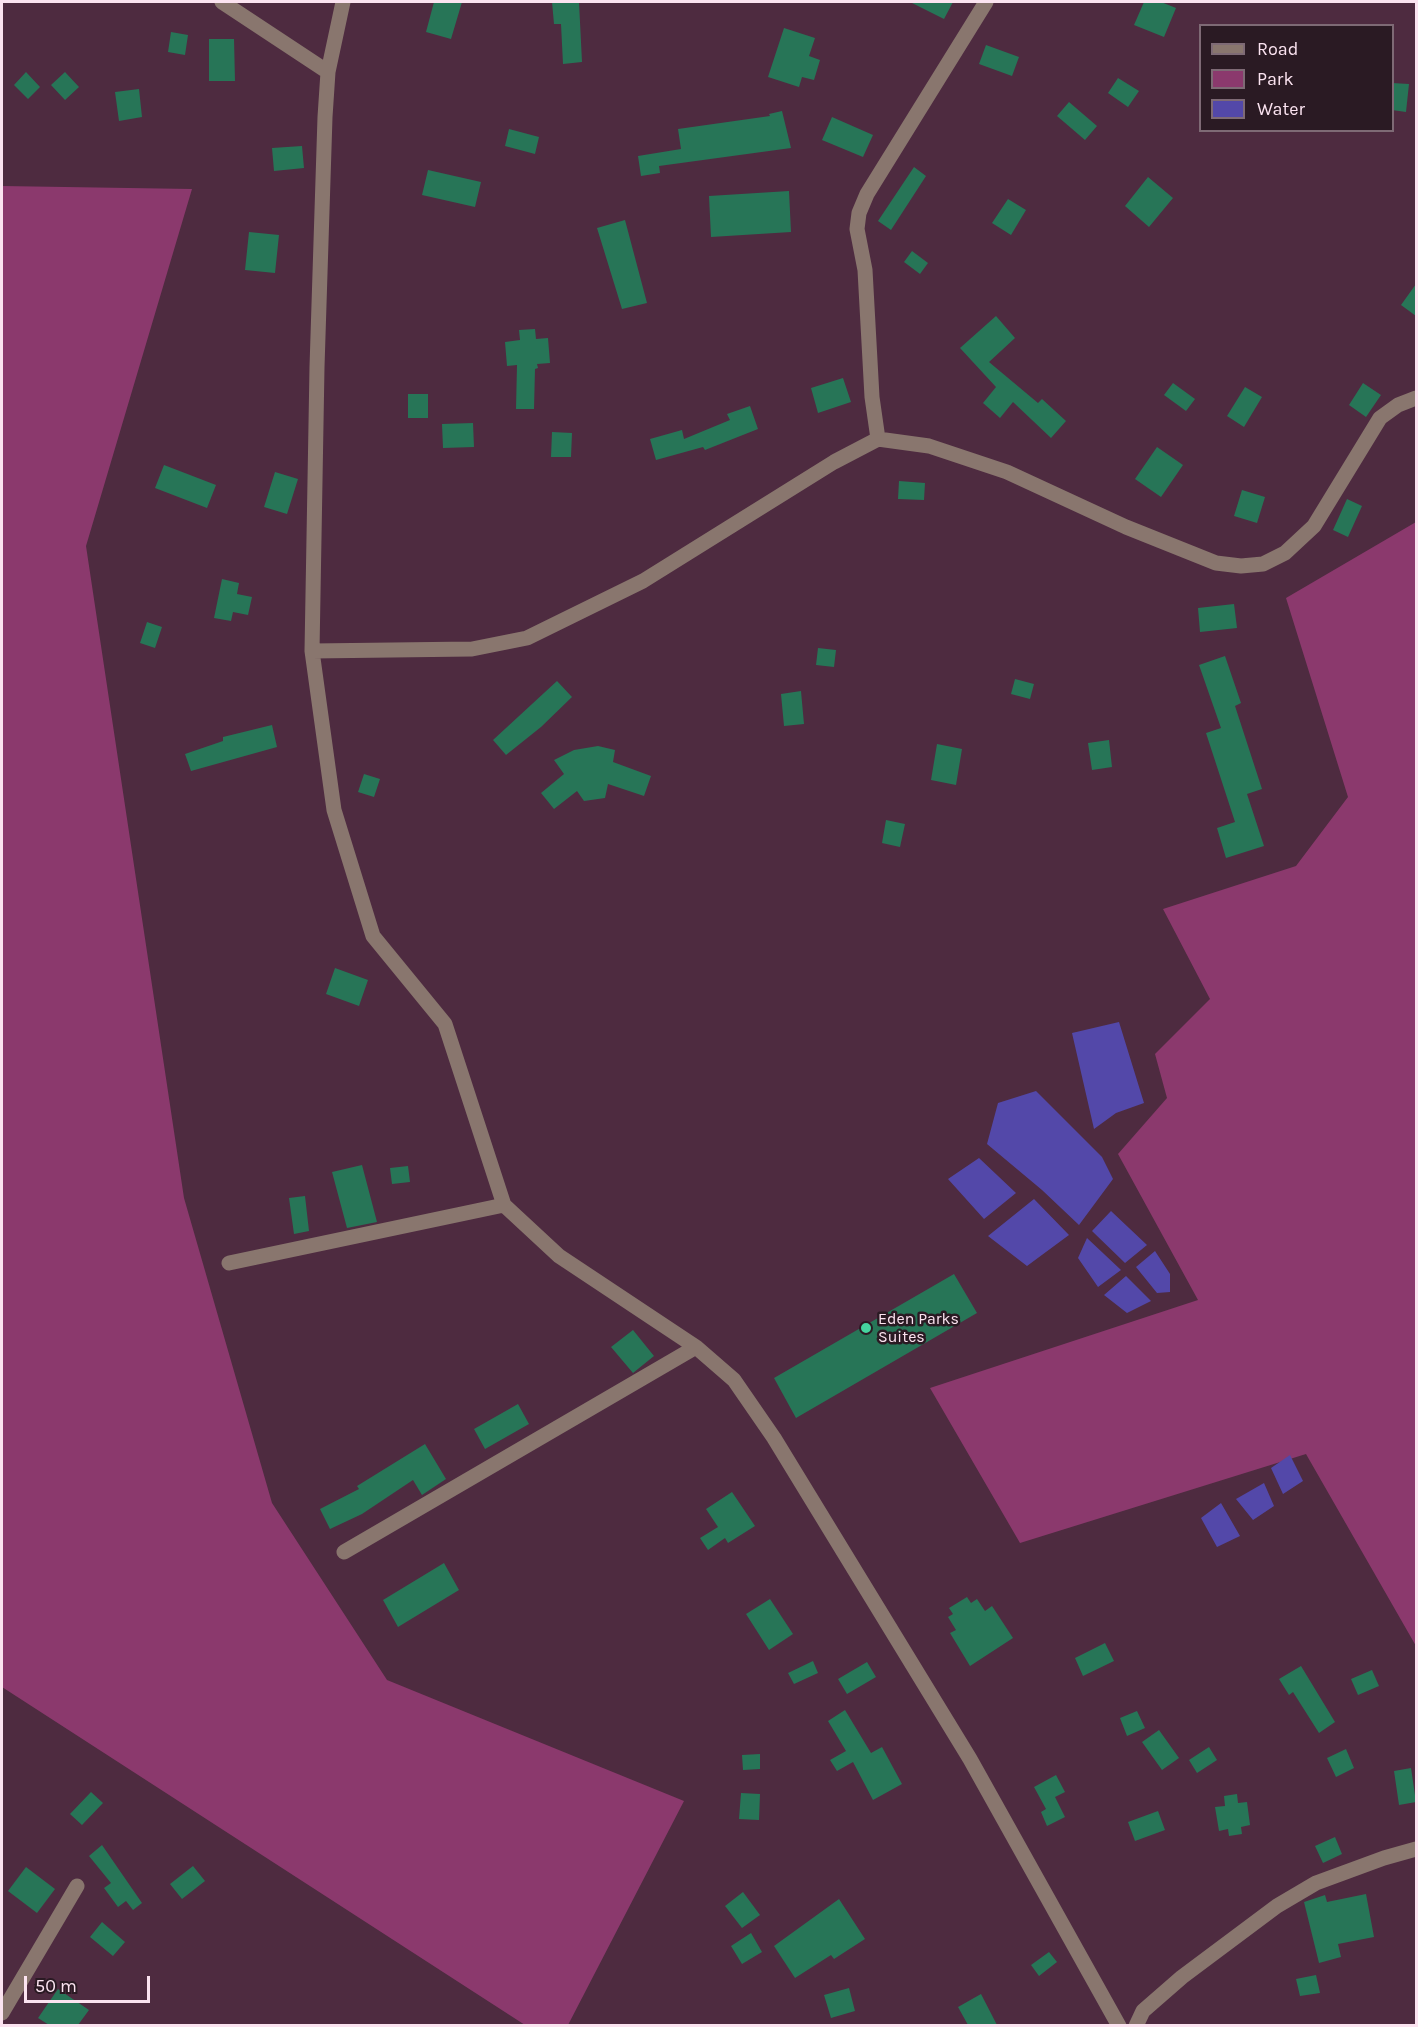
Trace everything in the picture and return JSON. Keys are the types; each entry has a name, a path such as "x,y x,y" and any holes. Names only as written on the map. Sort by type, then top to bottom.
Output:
{"street":[{"path":"222,2 328,72"},
{"path":"344,2 328,72 317,367 312,651 334,810 373,936 445,1024 504,1205 559,1256 696,1347 734,1380 774,1438 970,1759 1119,2025"},
{"path":"878,439 872,398 865,270 857,229 859,213 867,194 986,2"},
{"path":"312,651 472,649 527,638 643,581 834,462 878,439 929,446 1007,472 1126,527 1216,563 1241,566 1263,564 1285,553 1314,526 1380,418 1398,405 1416,398"},
{"path":"229,1263 504,1205"},
{"path":"344,1552 696,1347"},
{"path":"1136,2025 1143,2011 1182,1977 1277,1906 1316,1883 1416,1849"},
{"path":"2,2013 77,1886"}],"green space":[{"path":"2,186 192,189 86,546 184,1198 272,1503 387,1680 684,1801 568,2025 525,2025 2,1687"},
{"path":"1416,522 1416,1646 1306,1454 1020,1543 930,1388 1198,1300 1118,1154 1167,1098 1155,1054 1210,999 1163,909 1296,866 1348,797 1286,598"}],"water":[{"path":"1119,1022 1144,1103 1116,1113 1094,1129 1072,1033"},
{"path":"1036,1091 1102,1157 1113,1179 1079,1225 1042,1190 987,1144 998,1103"},
{"path":"979,1158 1016,1193 984,1219 948,1179"},
{"path":"1034,1199 1069,1235 1027,1266 988,1236"},
{"path":"1111,1211 1147,1245 1125,1263 1092,1231"},
{"path":"1087,1238 1121,1270 1098,1287 1078,1258"},
{"path":"1155,1251 1170,1274 1170,1292 1157,1293 1136,1267"},
{"path":"1126,1276 1151,1301 1127,1313 1104,1295"},
{"path":"1290,1455 1303,1481 1283,1494 1271,1468"},
{"path":"1264,1483 1274,1506 1253,1520 1236,1499"},
{"path":"1221,1503 1240,1536 1217,1547 1201,1518"}],"building":[{"path":"434,2 462,2 451,39 426,32"},
{"path":"552,2 579,2 582,62 563,64 561,24 554,24"},
{"path":"910,2 953,2 944,19"},
{"path":"1144,2 1161,2 1176,8 1164,37 1134,25"},
{"path":"784,28 815,38 809,56 820,60 814,80 802,77 799,87 768,77"},
{"path":"171,32 188,35 185,55 168,52"},
{"path":"209,39 234,39 235,81 209,81"},
{"path":"986,45 1019,57 1012,76 979,64"},
{"path":"26,72 40,87 28,99 14,85"},
{"path":"65,72 79,87 65,100 51,85"},
{"path":"1118,78 1139,91 1128,107 1108,93"},
{"path":"1394,83 1409,84 1406,112 1394,110"},
{"path":"139,89 142,117 119,121 115,92"},
{"path":"1069,102 1097,126 1085,140 1057,116"},
{"path":"782,111 791,148 659,166 660,173 641,176 638,156 681,149 678,129 770,116 769,114"},
{"path":"832,117 873,135 863,157 822,140"},
{"path":"509,129 539,137 535,154 505,146"},
{"path":"302,146 304,168 274,171 272,148"},
{"path":"914,167 926,176 891,230 878,221"},
{"path":"428,170 481,182 475,207 422,195"},
{"path":"1148,177 1173,198 1149,227 1125,206"},
{"path":"789,191 791,232 711,237 709,196"},
{"path":"1008,199 1026,210 1011,235 992,223"},
{"path":"625,220 647,303 622,309 597,228"},
{"path":"249,232 279,235 275,273 245,270"},
{"path":"912,251 928,263 920,274 904,262"},
{"path":"1416,284 1416,316 1401,305"},
{"path":"996,316 1015,338 989,362 1038,403 1042,399 1066,421 1051,438 1013,402 1000,418 983,403 996,387 960,348"},
{"path":"535,329 536,339 548,338 550,363 537,364 538,368 535,369 534,409 516,409 517,365 507,366 505,342 520,340 519,330"},
{"path":"843,378 851,402 818,413 811,388"},
{"path":"1173,383 1195,399 1186,411 1164,395"},
{"path":"1363,383 1381,395 1366,417 1349,405"},
{"path":"1245,387 1262,397 1244,427 1227,416"},
{"path":"408,394 428,394 428,418 408,418"},
{"path":"750,406 758,429 705,450 703,447 656,460 650,439 682,430 684,439 730,420 727,414"},
{"path":"473,423 474,447 443,448 442,424"},
{"path":"552,432 572,433 571,457 551,457"},
{"path":"1157,447 1183,465 1161,497 1135,479"},
{"path":"164,465 216,485 207,508 155,488"},
{"path":"275,472 298,479 287,514 264,507"},
{"path":"899,481 925,483 924,500 898,499"},
{"path":"1242,490 1265,497 1257,523 1234,516"},
{"path":"1347,499 1362,506 1348,537 1333,530"},
{"path":"222,579 239,583 237,594 252,597 248,615 233,612 231,621 214,618"},
{"path":"1234,604 1237,628 1200,632 1198,608"},
{"path":"147,622 162,627 155,648 140,643"},
{"path":"818,648 836,650 834,667 816,665"},
{"path":"1225,656 1241,703 1235,706 1262,789 1247,794 1264,846 1226,858 1217,828 1235,822 1206,733 1221,728 1199,665"},
{"path":"1015,679 1034,684 1030,699 1011,694"},
{"path":"557,681 572,697 541,727 506,755 493,740"},
{"path":"801,691 804,724 784,726 781,694"},
{"path":"272,725 277,747 191,771 185,754 223,741 223,737"},
{"path":"1109,740 1112,767 1092,770 1088,743"},
{"path":"937,744 962,749 956,785 931,780"},
{"path":"598,746 615,750 613,762 651,776 644,796 608,784 605,798 584,801 577,791 554,809 541,793 564,774 554,760 574,750"},
{"path":"364,774 380,779 374,797 358,792"},
{"path":"886,820 905,824 900,847 882,843"},
{"path":"335,968 368,980 359,1006 326,994"},
{"path":"362,1165 377,1222 347,1228 332,1172"},
{"path":"408,1166 410,1182 392,1184 390,1168"},
{"path":"305,1196 309,1231 294,1234 289,1198"},
{"path":"954,1274 977,1313 796,1418 774,1378"},
{"path":"633,1330 654,1356 633,1373 611,1347"},
{"path":"518,1404 529,1424 485,1449 474,1429"},
{"path":"425,1444 446,1479 422,1495 413,1480 362,1514 330,1529 320,1509 359,1489 357,1486"},
{"path":"732,1492 755,1526 728,1543 725,1538 708,1550 700,1538 718,1527 706,1509"},
{"path":"444,1563 459,1590 398,1627 383,1600"},
{"path":"967,1597 971,1603 977,1599 985,1611 992,1606 1013,1638 970,1666 950,1633 956,1630 948,1617 953,1614 949,1608"},
{"path":"770,1599 793,1634 769,1650 746,1614"},
{"path":"1105,1643 1114,1661 1083,1676 1075,1658"},
{"path":"813,1661 818,1673 794,1684 788,1673"},
{"path":"867,1662 876,1677 847,1694 838,1679"},
{"path":"1301,1666 1335,1722 1319,1733 1293,1692 1289,1695 1279,1679"},
{"path":"1372,1670 1379,1686 1358,1695 1351,1679"},
{"path":"845,1710 871,1753 882,1747 902,1784 873,1800 853,1762 837,1771 830,1760 846,1751 828,1721"},
{"path":"1137,1711 1145,1728 1127,1736 1120,1718"},
{"path":"1159,1730 1179,1758 1162,1770 1142,1742"},
{"path":"1209,1747 1217,1760 1197,1773 1189,1760"},
{"path":"1346,1749 1354,1768 1336,1777 1327,1758"},
{"path":"760,1754 760,1769 743,1770 742,1755"},
{"path":"1411,1768 1416,1802 1399,1805 1394,1771"},
{"path":"1056,1775 1065,1792 1055,1797 1065,1817 1047,1826 1041,1812 1046,1809 1034,1787"},
{"path":"91,1792 103,1803 82,1825 70,1814"},
{"path":"741,1793 760,1794 759,1820 739,1819"},
{"path":"1237,1794 1238,1803 1247,1802 1250,1825 1241,1827 1242,1834 1229,1836 1228,1829 1219,1831 1215,1807 1225,1806 1224,1796"},
{"path":"1158,1811 1165,1830 1135,1841 1128,1822"},
{"path":"1335,1837 1342,1854 1323,1863 1315,1846"},
{"path":"102,1845 142,1903 133,1910 126,1901 118,1907 104,1888 111,1883 89,1856"},
{"path":"193,1866 205,1881 182,1899 170,1884"},
{"path":"26,1867 55,1889 37,1913 8,1891"},
{"path":"743,1892 760,1915 742,1928 725,1906"},
{"path":"1366,1894 1374,1937 1338,1944 1341,1957 1319,1963 1304,1902 1325,1895 1327,1902"},
{"path":"839,1899 865,1939 834,1959 831,1955 795,1978 774,1946"},
{"path":"102,1922 125,1942 113,1956 90,1937"},
{"path":"751,1933 762,1952 742,1964 731,1946"},
{"path":"1049,1952 1057,1962 1039,1976 1031,1965"},
{"path":"1316,1975 1320,1993 1300,1996 1296,1979"},
{"path":"849,1988 855,2011 831,2018 824,1995"},
{"path":"58,1989 89,2010 78,2025 49,2025 38,2018"},
{"path":"981,1994 997,2025 968,2025 958,2007"}],"place":[{"name":"Eden Parks Suites","path":"866,1328"}]}
